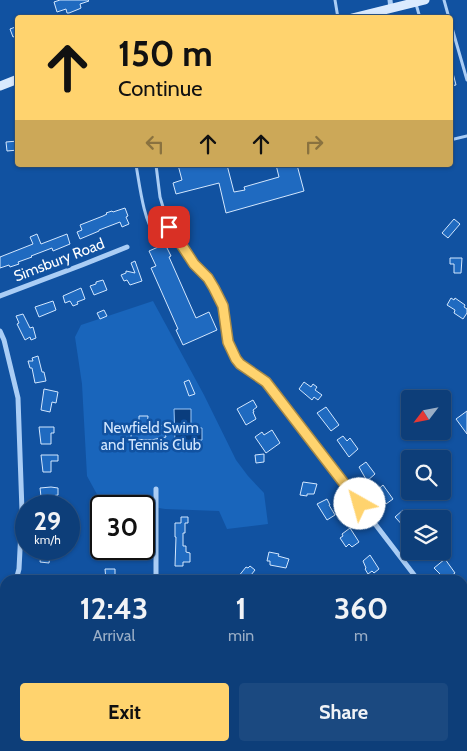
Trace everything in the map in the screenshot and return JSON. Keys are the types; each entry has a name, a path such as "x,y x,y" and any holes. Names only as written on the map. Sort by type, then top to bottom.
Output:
{"main road":[{"path":"366,15 390,4 420,1"},
{"path":"0,86 15,80"}],"street":[{"name":"Simsbury Road","path":"0,296 127,247"},
{"path":"0,330 18,398 22,511 17,575"},
{"path":"274,392 414,575"},
{"path":"156,489 156,575"}],"lane":[{"path":"335,0 338,15"},
{"path":"444,0 449,15"},
{"path":"420,1 420,15"},
{"path":"453,30 467,80"},
{"path":"453,139 467,136"},
{"path":"136,167 144,209 151,229 155,234 169,230"},
{"path":"156,167 160,197 169,230 214,288 223,306 228,342 236,359 240,364 266,382 274,392"}],"green space":[{"name":"Newfield Swim and Tennis Club","path":"153,301 204,395 236,460 264,493 268,524 227,529 219,511 155,507 155,495 97,495 87,476 82,384 75,337 81,325"}],"shaded area":[{"path":"174,409 191,409 191,427 202,428 202,440 175,441"}],"building":[{"path":"60,0 89,1 80,4 81,8 67,13 66,9 57,12 54,2"},
{"path":"15,27 15,36 13,37 10,29"},
{"path":"453,73 456,85 453,86"},
{"path":"15,141 15,150 7,151 6,142"},
{"path":"179,167 228,167 234,192 245,190 244,187 279,177 276,167 298,167 304,191 226,213 219,183 176,194 173,183 182,180"},
{"path":"125,208 129,224 122,227 120,222 80,239 77,232 82,230 80,225 106,213"},
{"path":"454,219 460,224 448,238 442,233"},
{"path":"37,234 41,244 67,234 70,244 53,251 52,248 31,256 18,262 19,264 0,268 0,257 33,244 30,237"},
{"path":"165,244 196,318 209,312 217,330 183,345 176,330 178,329 151,268 156,266 149,251"},
{"path":"450,258 462,258 461,273 454,273 454,264 450,264"},
{"path":"135,261 142,281 130,285 127,280 124,281 121,275 126,273 126,271 135,273 131,263"},
{"path":"103,280 107,290 94,295 90,286"},
{"path":"81,288 85,299 73,306 70,301 65,303 63,296"},
{"path":"451,298 454,300 455,298 465,305 467,313 463,319 454,313 455,310 447,305"},
{"path":"53,301 56,310 39,317 35,307"},
{"path":"104,310 107,316 100,319 97,313"},
{"path":"23,314 30,328 33,327 36,338 31,340 30,337 25,340 17,324 19,323 16,316"},
{"path":"38,356 46,381 35,383 32,368 30,368 28,361 33,361 32,358"},
{"path":"189,380 195,394 189,396 184,382"},
{"path":"304,382 311,387 313,384 317,387 315,390 322,395 318,400 314,397 312,400 299,389"},
{"path":"44,389 58,392 56,403 52,402 50,412 41,410"},
{"path":"253,400 257,407 253,410 256,419 246,425 237,409"},
{"path":"326,407 339,425 331,431 317,413"},
{"path":"467,411 467,434 456,419"},
{"path":"139,416 148,416 147,428 163,425 166,437 151,440 131,439 131,430 137,430 137,427 139,427"},
{"path":"39,427 54,427 54,433 51,433 51,444 41,444"},
{"path":"272,430 280,443 266,453 255,437 262,432 264,435"},
{"path":"343,436 347,441 350,438 358,449 349,457 337,440"},
{"path":"178,443 189,443 190,449 178,450"},
{"path":"264,454 264,462 256,463 255,455"},
{"path":"41,455 58,455 58,461 51,461 51,472 43,472"},
{"path":"366,462 375,474 367,481 359,467"},
{"path":"303,482 317,484 314,494 300,495"},
{"path":"383,485 393,499 386,504 376,491"},
{"path":"40,488 58,488 58,495 41,495"},
{"path":"327,499 335,515 327,520 317,504"},
{"path":"401,512 401,524 395,517"},
{"path":"181,517 188,517 188,523 185,523 185,533 183,533 183,546 186,546 186,552 190,553 190,562 183,562 183,566 175,566 175,523 181,523"},
{"path":"350,528 359,542 352,547 349,544 346,547 340,538"},
{"path":"269,552 289,559 286,568 270,565 270,561 267,561"},
{"path":"370,555 379,569 374,573 372,571 368,574 363,561"},
{"path":"40,560 49,560 49,563 40,562"},
{"path":"446,560 455,573 452,575 441,575 434,568"},
{"path":"250,566 255,570 251,575 240,575 246,567"},
{"path":"105,569 115,569 115,575 106,575"}],"route":[{"path":"169,227 169,230 179,241 194,264 208,278 219,297 223,306 228,342 236,359 240,364 266,382 360,504"}]}
